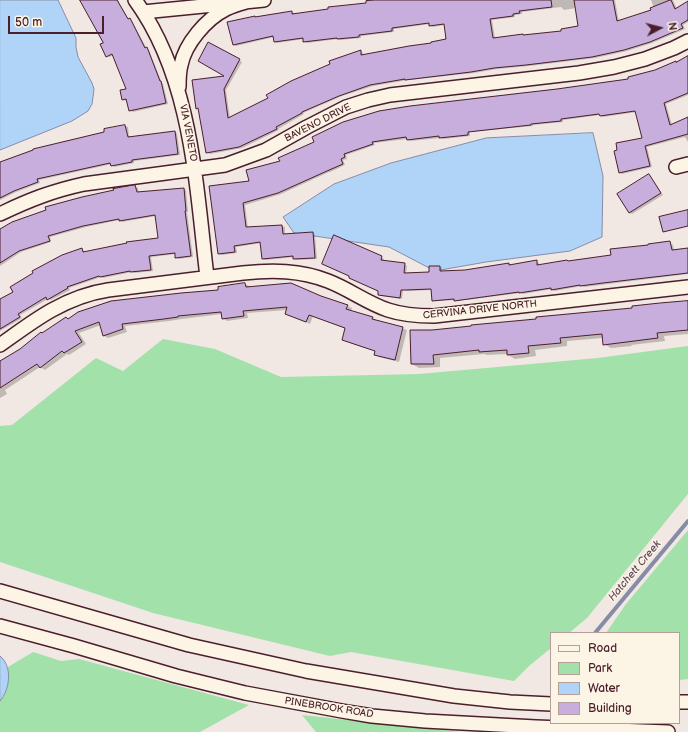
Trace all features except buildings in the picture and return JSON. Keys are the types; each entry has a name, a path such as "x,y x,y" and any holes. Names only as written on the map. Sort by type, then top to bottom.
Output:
{"street":[{"name":"VIA VENETO","path":"135,0 160,43 181,101 190,140 207,277"},
{"path":"143,12 264,0"},
{"path":"181,101 179,87 181,65 192,41 206,24 216,15 226,9 246,2"},
{"name":"BAVENO DRIVE","path":"0,214 42,195 84,184 225,165 266,150 327,116 346,107 368,100 390,95 579,73 614,67 646,59 688,41"},
{"name":"CERVINA DRIVE NORTH","path":"0,345 51,310 92,293 207,277 265,271 282,271 314,276 373,304 403,314 418,316 434,316 688,287"},
{"path":"0,591 189,645 259,662 355,680 454,696 495,701 550,704"},
{"name":"PINEBROOK ROAD","path":"0,626 176,676 245,693 372,716 425,721 668,732"}],"green space":[{"path":"163,339 215,349 281,377 419,374 598,358 688,346 688,494 587,618 570,632 550,632 550,649 514,681 351,652 330,656 153,613 0,562 0,426 12,425 96,358 123,371"},
{"path":"688,530 688,679 680,680 680,632 607,632 626,604"},
{"path":"33,652 61,661 79,659 249,705 200,732 0,732 0,701 5,694 8,681 8,667"},
{"path":"302,715 460,732 316,732"}],"water":[{"path":"0,0 58,0 76,38 78,57 94,89 92,104 88,111 72,121 0,150"},
{"path":"593,133 603,176 602,237 570,251 486,262 435,271 389,247 294,233 283,217 334,184 391,163 486,138"},
{"path":"0,656 7,666 9,678 6,691 0,701"}],"waterway":[{"name":"Hatchett Creek","path":"596,632 688,521"}]}
